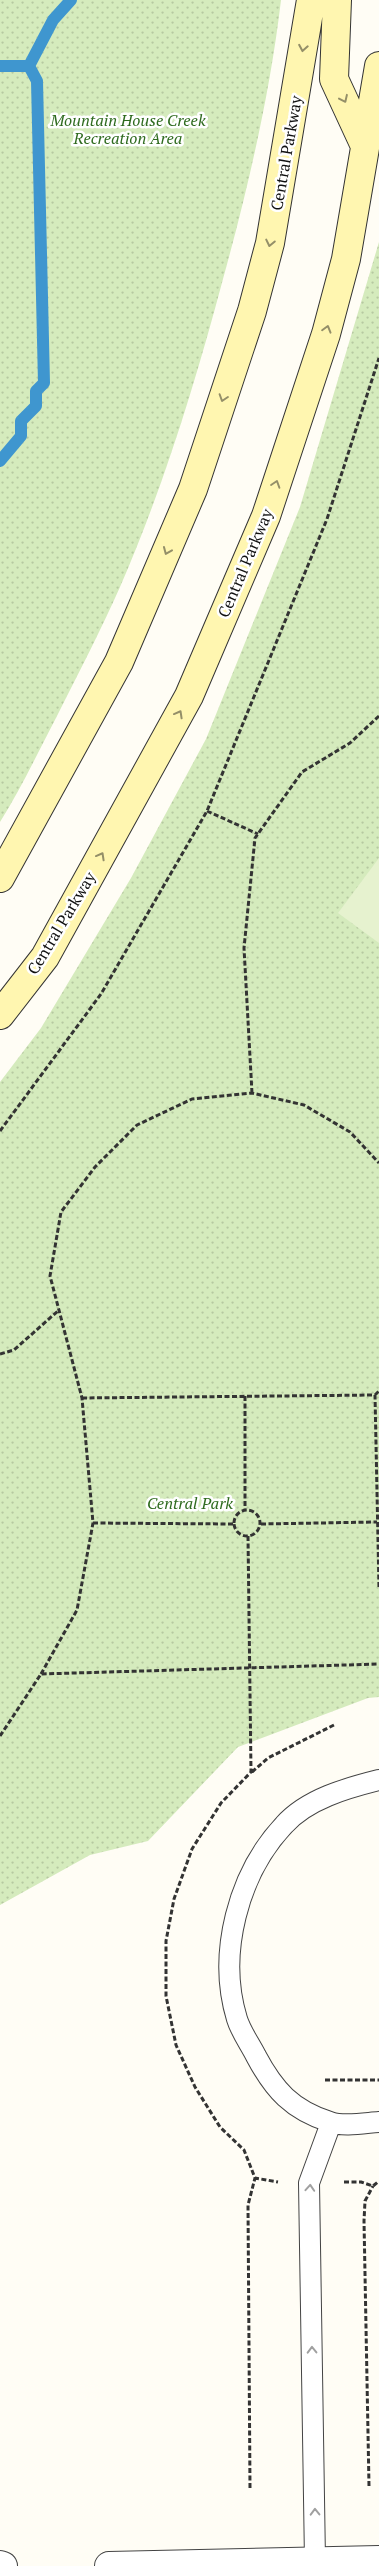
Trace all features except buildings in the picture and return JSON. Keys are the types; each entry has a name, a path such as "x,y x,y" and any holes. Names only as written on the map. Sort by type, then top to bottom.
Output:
{"main road":[{"name":"Central Parkway","path":"0,878 119,662 193,489 252,311 270,243 311,0"},
{"path":"337,0 334,79 374,149"},
{"name":"Central Parkway","path":"0,1015 45,957 189,696 266,516 331,315 374,149 379,66"}],"street":[{"path":"109,2566 379,2560"}],"lane":[{"path":"379,1780 348,1787 313,1804 285,1824 260,1857 242,1899 231,1938 229,1978 237,2020 265,2072 287,2101 331,2123 379,2122"},
{"path":"315,2561 309,2183 331,2123"}],"path":[{"path":"0,1131 101,994 207,811 327,518 379,358"},
{"path":"252,1093 244,948 255,838 302,772 350,744 379,716"},
{"path":"207,811 258,834"},
{"path":"0,1736 41,1674 77,1610 93,1523 82,1398 50,1276 61,1212 95,1167 137,1125 192,1099 252,1093 304,1105 350,1132 379,1163"},
{"path":"0,1354 14,1350 59,1310"},
{"path":"82,1398 375,1395 379,1391"},
{"path":"375,1395 379,1588"},
{"path":"245,1396 245,1509"},
{"path":"233,1524 238,1513 245,1509 255,1511 261,1524"},
{"path":"261,1524 378,1522"},
{"path":"93,1523 233,1524"},
{"path":"233,1524 240,1534 248,1536 255,1533 261,1524"},
{"path":"248,1536 251,1667"},
{"path":"41,1674 379,1664"},
{"path":"251,1772 268,1758 334,1725"},
{"path":"324,2080 379,2080"},
{"path":"250,2488 248,2206 255,2178"},
{"path":"369,2486 364,2221 366,2201 373,2186"}],"green space":[{"name":"Mountain House Creek Recreation Area","path":"0,0 281,0 271,70 241,210 201,357 164,474 136,550 105,619 30,768 0,822"},
{"name":"Central Park","path":"379,242 379,1697 368,1698 238,1747 148,1841 90,1855 0,1905 0,1082 41,1028 131,878 206,739 300,507"},
{"path":"379,858 379,943 338,913"}],"waterway":[{"path":"29,66 53,20 71,0"},
{"path":"0,66 29,66"},
{"path":"0,461 21,436 21,421 36,406 36,391 44,383 37,81 29,66"}]}
